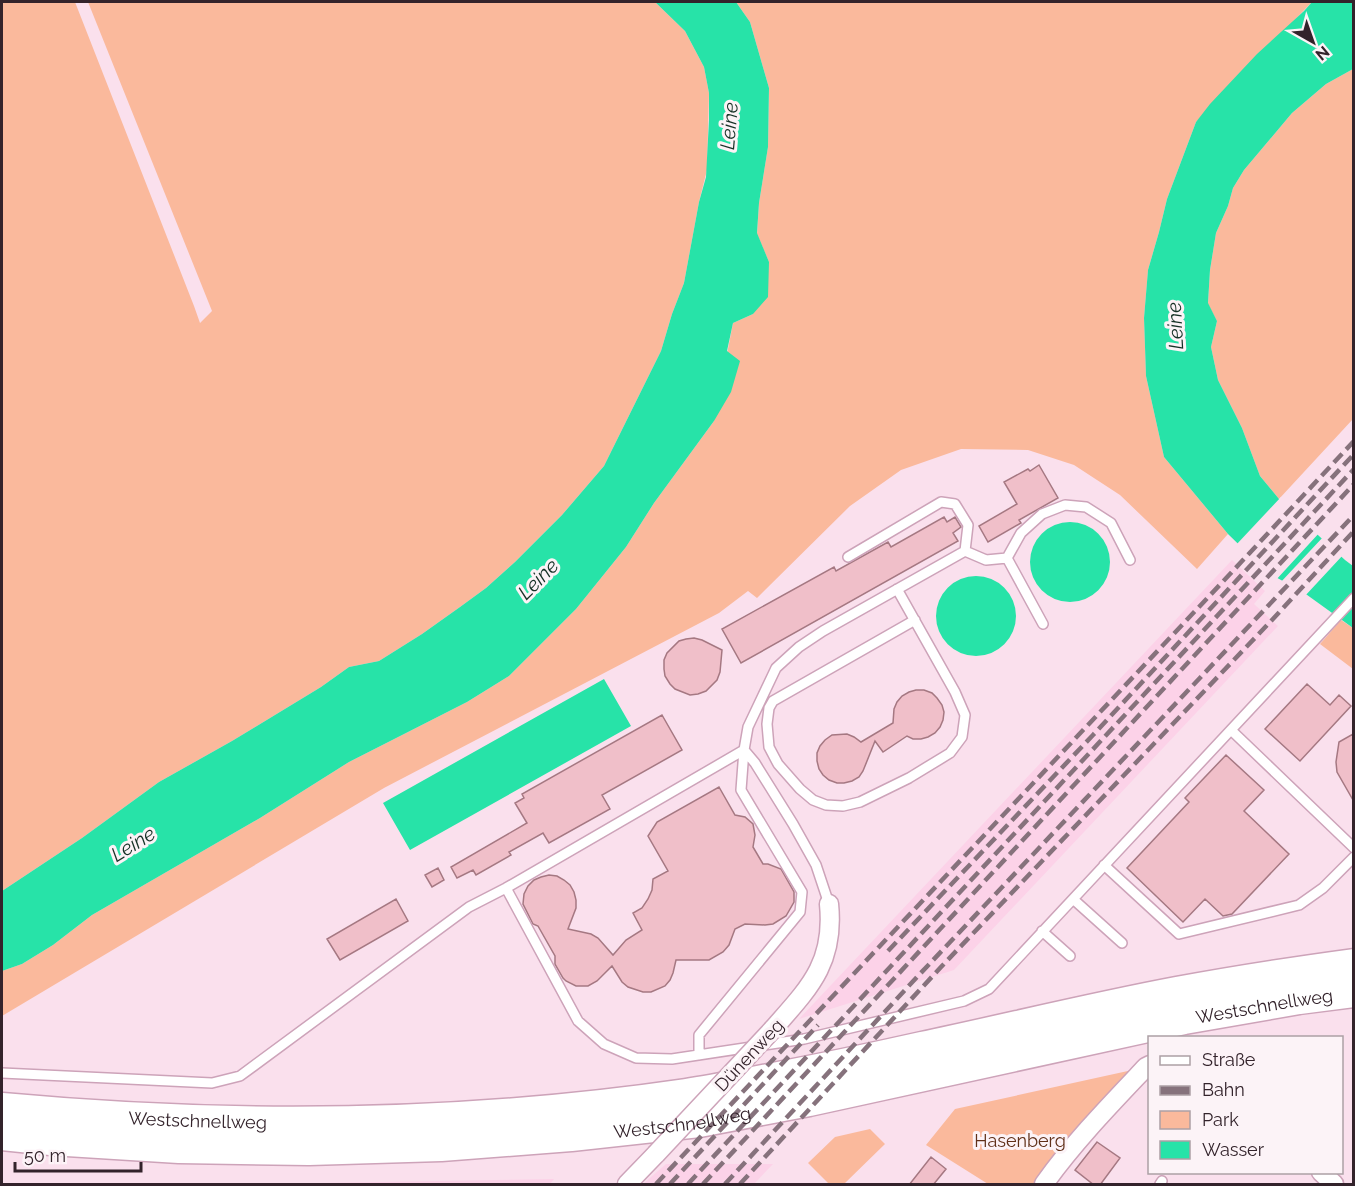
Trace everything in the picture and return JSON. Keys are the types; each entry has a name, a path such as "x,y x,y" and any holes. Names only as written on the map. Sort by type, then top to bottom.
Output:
{"highway":[{"name":"Westschnellweg","path":"2,1108 178,1120 307,1122 439,1118 570,1108 689,1094 813,1071 1177,992 1353,964"},
{"name":"Westschnellweg","path":"2,1135 179,1148 309,1150 441,1146 582,1135 699,1122 809,1101 1184,1019 1353,992"}],"street":[{"name":"Dünenweg","path":"627,1185 807,992 819,970 828,944 831,921 829,904"},
{"path":"1044,1185 1103,1112 1148,1066"},
{"path":"1322,1174 1334,1185"}],"lane":[{"path":"848,557 941,501 955,504 968,525 965,551"},
{"path":"1007,558 1021,532 1042,514 1065,506 1086,507 1112,523 1130,560"},
{"path":"965,551 986,560 1007,558"},
{"path":"699,1054 699,1035 800,912 802,892 741,790 748,727 776,668 823,631 965,551"},
{"path":"1007,558 1043,624"},
{"path":"897,589 915,620 955,692 965,715 962,737 950,753 909,778 860,802 843,806 826,805 813,800 778,764 769,747 767,723 769,708 773,701 915,620"},
{"path":"506,888 578,1021 604,1044 636,1058 672,1059 804,1039 964,1001 989,988 1353,598"},
{"path":"763,693 773,701"},
{"path":"1231,730 1353,848"},
{"path":"2,1073 212,1083 240,1076 469,907 506,888 744,750"},
{"path":"744,750 777,798 816,865 829,904"},
{"path":"1104,866 1179,933 1299,905 1323,888 1353,856"},
{"path":"1073,899 1122,943"},
{"path":"1042,932 1070,956"}],"shaded area":[{"path":"1232,560 1265,591 1254,604 1278,626 954,970 799,1019"},
{"path":"666,1164 773,1164 754,1184 643,1184"},
{"path":"554,1179 550,1184 321,1184 321,1183"}],"green space":[{"path":"2,2 75,2 200,323 212,311 88,2 655,2 685,31 704,67 709,93 707,170 684,283 661,351 604,466 562,515 486,588 422,634 379,661 349,667 321,687 232,741 159,782 82,838 2,891"},
{"path":"736,2 1312,2 1196,122 1167,199 1148,270 1144,318 1146,376 1164,457 1228,534 1197,569 1120,495 1074,465 1028,450 961,449 901,470 850,506 757,598 748,591 719,613 384,788 2,1016 2,971 22,964 53,945 92,915 260,818 349,762 467,702 509,676 576,609 626,547 654,503 714,421 733,323 753,314 769,262 757,234 759,203 768,147 769,88 750,22"},
{"path":"1353,69 1353,419 1279,499 1260,476 1242,428 1218,380 1211,347 1217,321 1208,304 1210,270 1216,233 1233,188 1244,170 1292,113 1326,84"},
{"path":"1341,620 1353,628 1353,669 1320,644"},
{"name":"Hasenberg","path":"1146,1067 1044,1184 988,1184 926,1145 955,1109"},
{"path":"870,1129 885,1144 844,1184 829,1184 808,1163 835,1137"}],"water":[{"name":"Leine","path":"655,2 736,2 750,22 769,88 768,147 759,203 757,233 769,262 768,297 753,314 733,323 727,351 740,361 731,392 714,421 654,503 626,547 576,609 509,676 467,702 349,762 260,818 92,915 53,945 22,964 2,971 2,891 82,838 159,782 232,741 321,687 349,667 379,661 422,634 486,588 515,562 562,515 604,466 661,351 684,283 706,177 709,93 704,67 685,31"},
{"name":"Leine","path":"1312,2 1353,2 1353,69 1326,84 1292,113 1244,170 1233,188 1216,233 1208,303 1217,321 1211,347 1218,380 1242,428 1260,476 1279,499 1353,566 1353,628 1303,592 1268,573 1228,534 1164,457 1146,376 1144,318 1148,270 1167,199 1196,122 1257,54"},
{"path":"1070,522 1085,525 1098,534 1107,547 1110,562 1107,577 1098,590 1085,599 1070,602 1055,599 1042,590 1033,577 1030,562 1033,547 1042,534 1055,525"},
{"path":"976,576 991,579 1004,588 1013,601 1016,616 1013,631 1004,644 991,653 976,656 961,653 948,644 939,631 936,616 939,601 948,588 961,579"},
{"path":"604,679 631,726 410,850 383,803"}],"pier":[{"path":"1281,497 1320,532 1275,581 1266,576 1236,545"},
{"path":"1324,536 1343,555 1304,597 1280,583"}],"building":[{"path":"1039,465 1058,498 1019,520 1021,523 988,542 979,526 1017,504 1004,482"},
{"path":"944,517 947,522 955,517 961,527 953,533 958,541 741,663 722,629 834,567 836,571 888,542 891,547"},
{"path":"694,638 722,650 717,680 706,691 690,695 675,689 670,684 665,676 664,660 667,653 679,641"},
{"path":"1307,684 1330,705 1339,695 1351,706 1300,761 1265,729"},
{"path":"916,690 932,693 942,705 943,720 935,733 921,739 907,736 883,752 875,741 863,771 852,781 837,783 823,775 819,769 817,753 825,740 832,735 847,734 861,742 893,723 897,702 902,696"},
{"path":"662,715 682,750 602,795 610,809 549,843 543,833 509,852 511,855 476,875 473,870 457,878 451,867 527,823 515,803 524,798 522,794"},
{"path":"1353,734 1353,800 1337,772 1336,762 1339,742"},
{"path":"1226,755 1264,790 1244,811 1289,854 1232,914 1223,916 1205,899 1183,922 1127,868 1189,802 1185,798"},
{"path":"719,787 735,815 745,817 753,824 755,835 753,847 763,864 781,869 794,892 794,902 786,916 773,924 745,924 735,929 729,945 723,952 709,960 676,960 670,980 665,986 651,992 628,987 612,966 597,981 588,986 576,986 566,981 555,964 555,956 538,926 533,924 523,904 528,886 534,880 549,875 564,880 570,885 576,900 576,908 568,929 591,934 598,938 613,955 626,940 642,930 633,913 642,908 648,899 653,879 668,871 648,836 657,822"},
{"path":"438,868 444,880 432,887 425,875"},
{"path":"396,899 408,921 340,960 327,939"},
{"path":"1097,1142 1120,1158 1100,1185 1094,1185 1075,1170"},
{"path":"931,1157 946,1169 933,1185 909,1185"}],"railway":[{"path":"656,1184 1354,441"},
{"path":"888,951 1093,735 1354,454"},
{"path":"688,1184 1354,469"},
{"path":"703,1184 1354,484"},
{"path":"725,1184 918,976 1354,515"},
{"path":"740,1184 941,967 1354,531"},
{"path":"670,1184 818,1025"}]}
